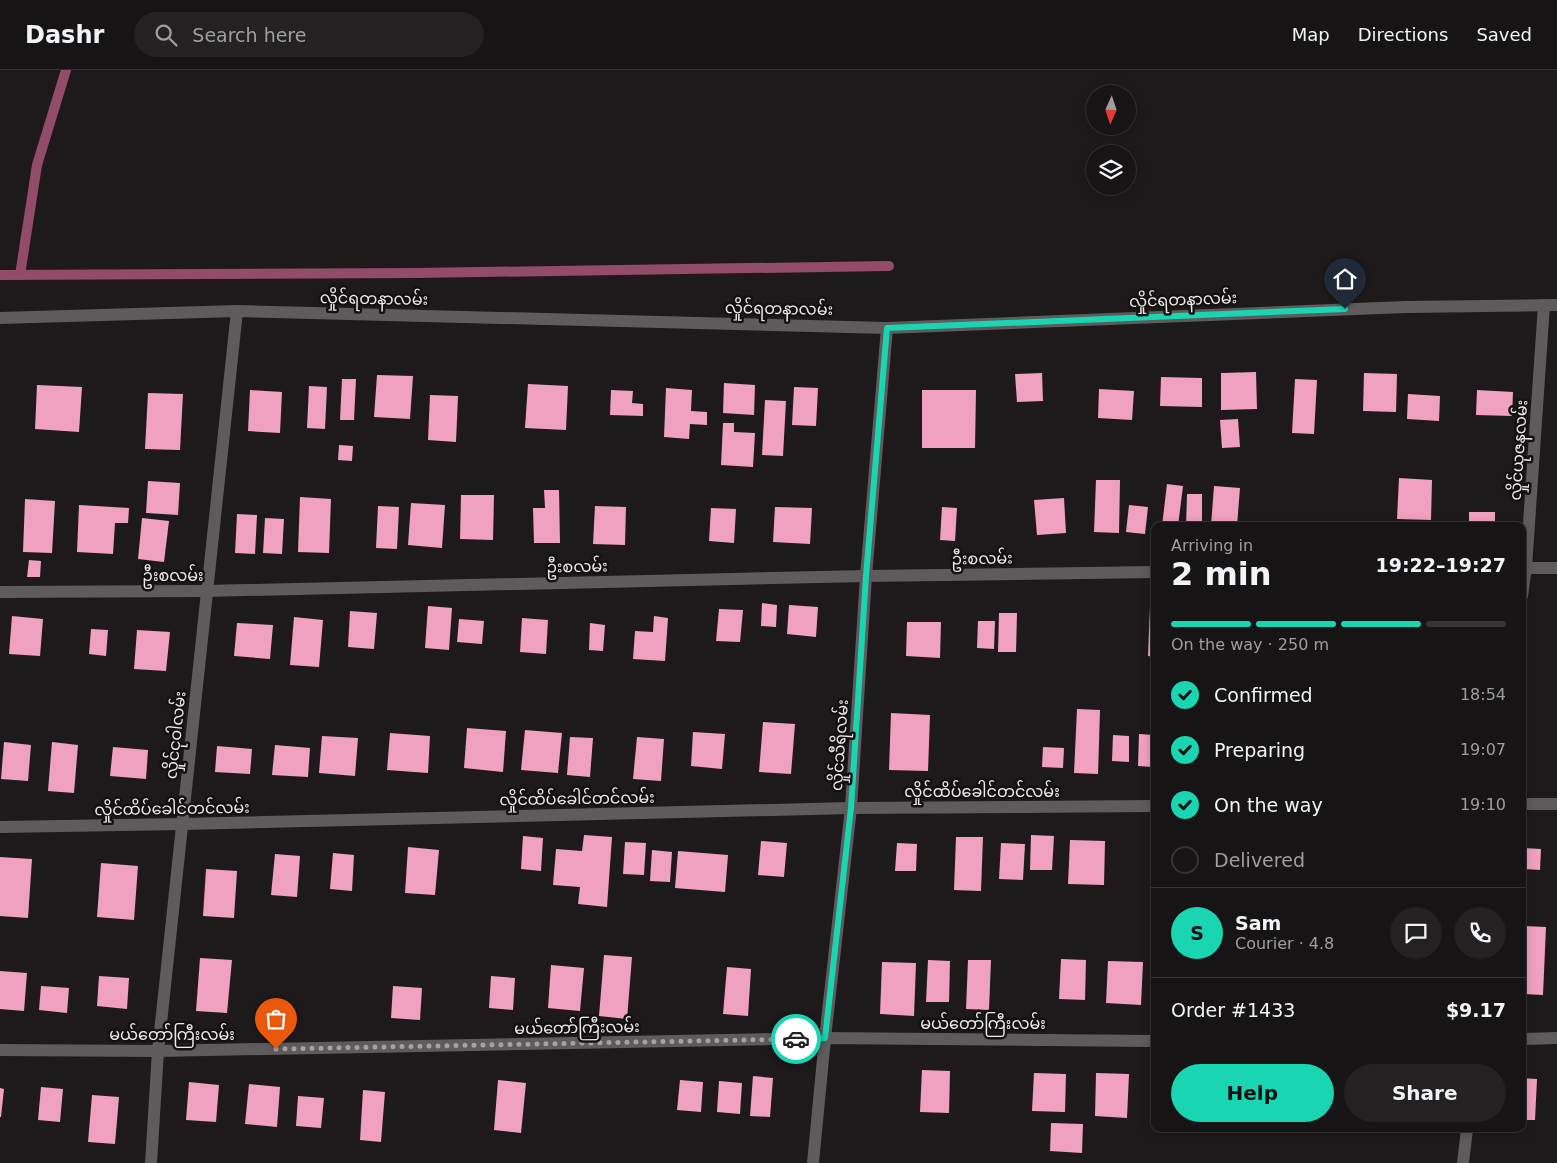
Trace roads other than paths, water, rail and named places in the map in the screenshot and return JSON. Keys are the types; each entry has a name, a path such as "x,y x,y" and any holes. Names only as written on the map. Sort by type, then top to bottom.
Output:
{"street":[{"name":"လှိုင်ရတနာလမ်း","path":"0,318 237,311 887,328 1405,307 1551,305"},
{"name":"လှိုင်ယုဇနလမ်း","path":"1526,549 1551,305"},
{"name":"လှိုင်ငုဝါလမ်း","path":"151,1163 158,1051 237,311"},
{"name":"လှိုင်သီရိလမ်း","path":"813,1163 851,808 866,576 887,328"},
{"path":"1526,568 1557,568"},
{"name":"ဦးစလမ်း","path":"0,592 206,591 866,576 1151,572"},
{"path":"1526,804 1557,804"},
{"name":"လှိုင်ထိပ်ခေါင်တင်လမ်း","path":"0,827 851,808 1151,806"},
{"name":"မယ်တော်ကြီးလမ်း","path":"0,1050 158,1051 825,1038 1151,1040"},
{"path":"1526,1039 1557,1038"},
{"path":"1464,1163 1467,1132"}],"waterway":[{"path":"20,275 37,165 66,70"},
{"path":"0,275 417,273 889,266"}]}
